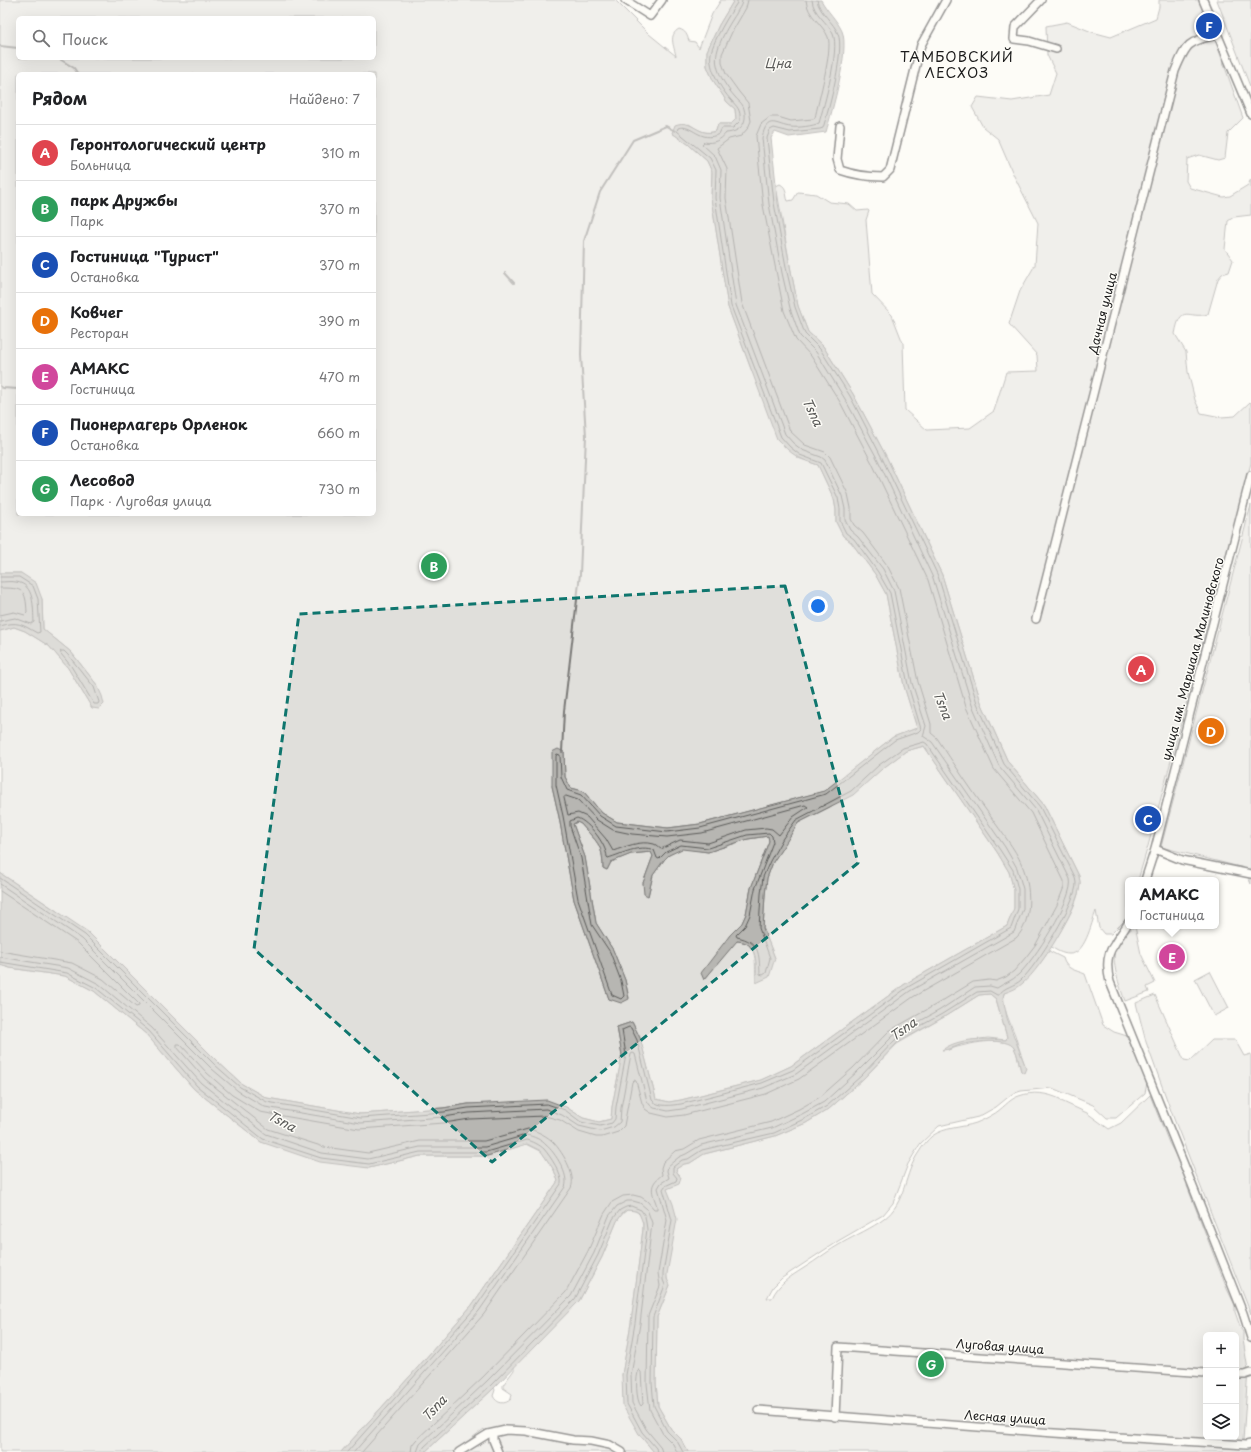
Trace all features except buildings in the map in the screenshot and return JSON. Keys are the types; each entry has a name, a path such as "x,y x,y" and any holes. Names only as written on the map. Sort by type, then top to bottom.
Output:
{"street":[{"path":"625,0 650,16 662,0"},
{"path":"840,126 837,159 840,170 872,177 883,177 890,170 921,45 946,0"},
{"path":"1041,0 1015,27 1014,40 1029,41 1056,49"},
{"path":"1203,0 1251,114"},
{"name":"Дачная улица","path":"1036,618 1175,71 1187,46 1196,40 1217,35"},
{"name":"улица им. Маршала Малиновского","path":"1146,877 1155,849 1251,475"},
{"path":"1155,849 1182,860 1251,874"},
{"path":"1125,929 1112,946 1107,970 1110,982 1190,1179 1243,1313 1251,1338"},
{"name":"Луговая улица","path":"835,1417 838,1347 1203,1373"},
{"path":"1239,1375 1245,1376 1251,1373"},
{"name":"Лесная улица","path":"758,1410 1070,1434 1246,1445 1251,1444"},
{"path":"460,1452 488,1434 506,1430 526,1431 573,1440 591,1441 610,1445 622,1452"},
{"path":"493,1433 493,1440 498,1452"}],"highlighted area":[{"path":"785,586 858,863 492,1162 254,949 299,614"}],"shaded area":[{"path":"0,0 615,0 649,34 676,56 673,38 676,31 679,29 685,32 689,41 695,42 699,48 712,14 721,0 734,0 719,25 707,51 707,66 713,80 727,102 735,109 736,119 731,124 718,124 716,131 712,132 702,131 689,124 672,133 688,144 707,161 712,172 711,198 728,307 751,369 798,458 818,465 834,499 836,522 843,536 851,542 875,574 886,594 904,686 917,728 893,737 825,791 700,824 668,828 617,822 602,813 583,791 571,788 565,777 564,752 552,786 574,900 609,999 629,998 625,980 613,950 596,923 585,857 573,824 577,822 581,824 598,843 602,853 603,868 607,870 611,862 631,854 651,852 653,856 643,883 648,896 653,875 669,855 682,848 708,852 748,839 768,836 769,841 751,888 746,914 742,923 730,935 704,980 737,941 746,943 753,951 756,983 775,958 763,928 767,878 773,862 798,823 830,807 906,751 924,746 997,852 1009,872 1014,890 1014,909 1007,926 905,984 791,1066 761,1080 681,1100 669,1102 656,1099 640,1038 632,1022 617,1027 622,1055 611,1119 599,1122 583,1118 566,1107 468,1104 443,1108 360,1114 267,1098 242,1084 152,996 57,911 0,873 0,631 14,627 25,631 49,646 68,668 92,708 97,685 71,652 43,629 42,599 21,573 0,573"},
{"path":"1159,0 1201,0 1243,118 1228,133 1225,158 1218,160 1199,155 1187,159 1186,181 1190,188 1223,197 1230,196 1248,185 1251,179 1251,215 1234,217 1228,221 1225,249 1233,260 1229,272 1222,274 1218,279 1208,314 1183,315 1177,324 1175,334 1186,352 1188,372 1195,400 1201,413 1221,417 1235,416 1250,402 1251,403 1251,463 1139,877 1125,877 1125,920 1111,934 1104,934 1099,928 1096,911 1087,938 1079,950 1075,953 1066,954 1051,947 1071,913 1075,903 1080,885 1079,876 1044,805 1008,762 981,702 942,575 886,456 853,394 823,346 808,332 798,306 776,186 780,184 784,187 788,201 793,200 798,192 816,194 829,202 849,204 857,211 869,211 866,220 872,294 892,315 903,343 905,410 927,430 970,428 994,411 1006,372 1038,371 1037,355 1009,324 1020,291 1035,265 1038,223 1014,176 998,139 983,127 972,107 978,97 1012,101 1049,95 1056,73 1047,55 1046,26 1067,22 1092,32 1111,37 1156,18"},
{"path":"1217,0 1251,0 1251,89"},
{"path":"1251,505 1251,884 1244,868 1161,847"},
{"path":"1131,929 1136,929 1141,954 1155,983 1147,987 1149,992 1125,1001 1116,974 1114,959 1116,947 1124,935"},
{"path":"1049,951 1063,958 1066,965 1069,967 1085,974 1103,1025 1114,1032 1127,1036 1147,1083 1145,1093 1116,1118 1107,1118 1093,1105 1052,1088 1021,1091 1012,1094 996,1107 978,1117 939,1126 920,1144 908,1164 893,1203 883,1215 838,1241 782,1278 773,1287 767,1298 772,1298 778,1288 794,1274 837,1246 884,1219 897,1205 914,1160 926,1142 937,1133 976,1123 996,1113 1015,1097 1035,1093 1050,1095 1060,1099 1061,1101 1087,1113 1109,1129 1121,1123 1150,1095 1169,1143 1188,1182 1187,1186 1227,1289 1235,1305 1235,1312 1243,1332 1248,1370 1243,1440 1251,1442 1251,1452 688,1452 681,1439 671,1429 658,1406 656,1383 657,1317 670,1285 668,1284 651,1189 680,1175 676,1169 684,1164 690,1163 704,1154 775,1136 806,1123 829,1109 864,1078 897,1044 979,995 990,994 996,999 1007,1037 1006,1040 988,1038 972,1040 948,1050 980,1042 1006,1042 1014,1047 1021,1071 1026,1068 1005,1009 1004,993 1018,986 1035,969"},
{"path":"0,965 10,968 65,976 94,991 146,1034 194,1089 261,1142 369,1168 420,1156 487,1156 527,1144 541,1151 554,1170 558,1181 472,1305 341,1452 0,1452"},
{"path":"1210,971 1229,1008 1214,1016 1195,979"},
{"path":"1155,995 1184,1060 1190,1061 1212,1040 1235,1040 1244,1056 1251,1054 1251,1314 1174,1119 1146,1042 1136,1003"},
{"path":"627,1210 635,1211 640,1215 643,1229 631,1323 622,1375 639,1434 654,1452 465,1452 487,1438 484,1429 453,1452 425,1452 494,1388 495,1390 493,1396 497,1401 504,1403 511,1399 512,1394 503,1388 503,1385 514,1370 514,1366 579,1301 602,1257 617,1221"}],"water":[{"name":"Цна","path":"734,0 821,0 842,31 844,52 842,66 836,96 826,132 789,137 775,132 771,138 778,203 798,306 808,332 823,346 853,394 886,456 942,575 981,702 1008,762 1044,805 1079,876 1080,884 1078,895 1058,937 1031,976 1021,985 1004,993 1003,998 1007,1018 1026,1068 1024,1073 1021,1071 1014,1048 1005,1042 989,1041 972,1043 942,1050 965,1041 982,1039 1006,1040 1007,1037 996,999 990,994 979,995 944,1017 897,1043 864,1078 829,1109 806,1123 775,1136 704,1154 690,1163 684,1164 676,1169 681,1178 679,1184 667,1189 677,1219 667,1274 667,1279 670,1285 657,1317 656,1383 658,1406 671,1429 681,1439 688,1452 654,1452 639,1434 623,1406 622,1375 631,1323 643,1229 643,1223 639,1213 636,1211 627,1210 617,1221 602,1257 579,1301 494,1388 425,1452 341,1452 472,1305 558,1181 554,1170 541,1151 527,1144 487,1156 420,1156 369,1168 320,1162 261,1142 194,1089 146,1034 94,991 65,976 10,968 0,965 0,873 88,932 218,1062 242,1084 267,1098 360,1114 443,1108 468,1104 547,1100 566,1107 583,1118 599,1122 611,1119 622,1055 617,1027 632,1022 640,1038 656,1099 669,1102 681,1100 761,1080 791,1066 905,984 1007,926 1014,908 1014,890 1009,872 997,852 924,746 906,751 882,769 853,795 798,823 773,862 767,878 763,928 775,958 769,977 756,983 755,956 750,946 740,941 737,941 704,980 701,973 730,935 742,923 746,914 751,888 769,841 768,836 748,839 708,852 682,849 669,855 653,875 648,896 644,894 643,883 653,856 651,852 631,854 611,862 607,870 603,868 602,853 598,843 581,824 577,822 573,824 585,857 596,923 613,950 625,980 629,999 621,1003 609,999 574,900 552,786 552,752 558,749 564,752 565,777 571,788 583,791 602,813 617,822 668,828 700,824 824,791 893,737 917,728 904,686 886,594 875,574 851,542 843,536 836,522 834,499 818,465 795,455 777,439 728,307 711,198 712,172 707,161 688,144 672,133 675,125 681,124 686,124 705,132 716,131 718,124 731,124 736,119 735,109 727,102 713,80 707,66 707,51 719,25"},
{"path":"0,573 21,573 36,583 42,599 43,629 71,652 97,685 104,704 99,709 92,708 68,668 49,646 25,631 14,627 0,631"}],"waterway":[{"path":"0,46 16,48"},
{"path":"61,60 74,68 77,72"},
{"path":"562,752 564,711 580,574 586,436 581,355 584,241 600,192 633,140 666,126 675,131"},
{"path":"505,273 514,283"},
{"path":"0,386 3,388 16,389"}],"place":[{"name":"Пионерлагерь Орленок","path":"1209,26"},
{"name":"парк Дружбы","path":"434,566"},
{"name":"Геронтологический центр","path":"1141,669"},
{"name":"Ковчег","path":"1211,731"},
{"name":"Гостиница \"Турист\"","path":"1148,819"},
{"name":"АМАКС","path":"1172,957"},
{"name":"Лесовод","path":"931,1364"}],"district":[{"name":"ТАМБОВСКИЙ ЛЕСХОЗ","path":"957,66"}],"water label":[{"name":"Tsna","path":"813,412"},
{"name":"Tsna","path":"943,705"},
{"name":"Tsna","path":"903,1029"},
{"name":"Tsna","path":"282,1121"},
{"name":"Tsna","path":"434,1408"}]}
